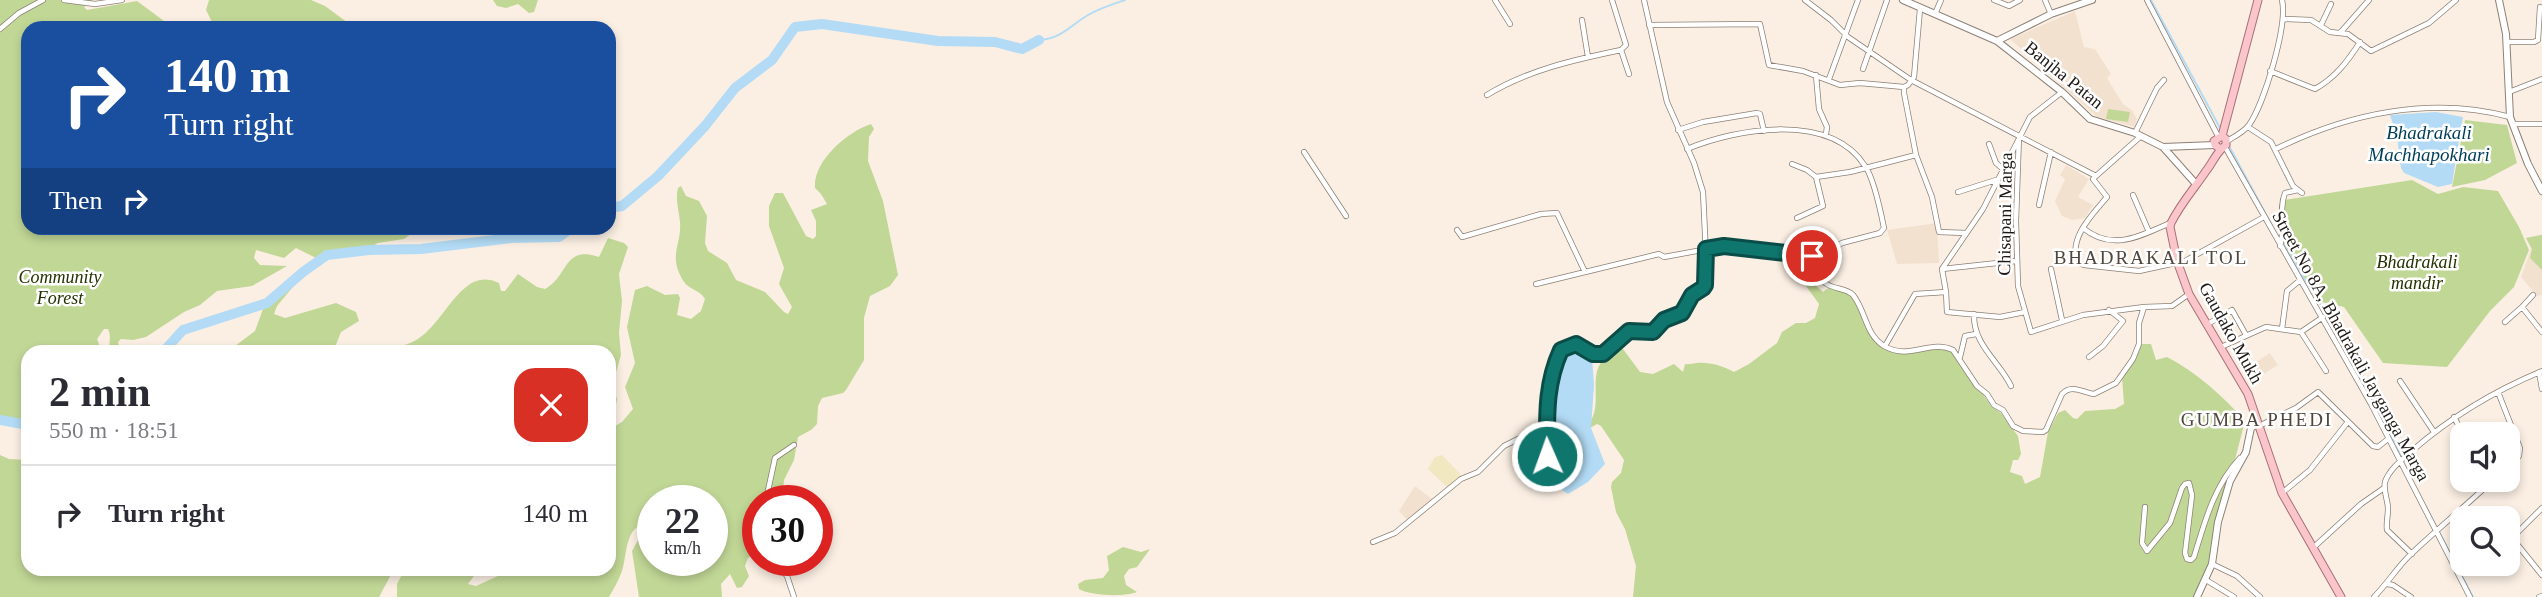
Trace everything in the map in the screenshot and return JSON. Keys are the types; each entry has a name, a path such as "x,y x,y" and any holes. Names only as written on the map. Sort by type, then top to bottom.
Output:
{"main road":[{"name":"Banjha Patan","path":"1903,0 1997,41 2062,92 2090,119 2138,134 2164,147 2196,184"},
{"path":"1997,41 2052,14 2092,0"},
{"path":"2171,223 2221,142 2258,0"},
{"path":"2498,1 2506,42 2511,120 2542,191"},
{"path":"2164,147 2221,142"},
{"name":"Gaudako Mukh","path":"2171,223 2177,261 2189,294 2248,394 2282,493 2340,597"},
{"path":"2197,597 2212,564 2218,522 2230,481 2246,452 2251,428 2259,424"}],"street":[{"path":"0,29 19,13 43,0"},
{"path":"64,0 95,4 122,0"},
{"path":"1495,0 1510,24"},
{"path":"1487,95 1525,74 1620,50 1626,45 1612,0"},
{"path":"1547,479 1548,388 1553,366 1561,350 1576,344 1593,354 1603,354 1629,331 1653,332 1664,320 1682,313 1692,295 1705,285 1703,192 1694,163 1667,102 1644,0"},
{"path":"1805,0 1845,33 1911,80 2096,176"},
{"path":"1829,79 1858,0"},
{"path":"1863,69 1887,0"},
{"path":"1934,15 1941,0"},
{"path":"1994,0 2009,6 2020,0"},
{"path":"2045,0 2052,14"},
{"name":"Street No 8A, Bhadrakali Jayganga Marga","path":"2147,0 2221,142 2323,317 2470,597"},
{"path":"2221,142 2248,127 2260,103 2284,19 2282,0"},
{"path":"2339,34 2369,0"},
{"path":"2284,19 2311,20 2330,32 2347,34 2371,51 2429,23 2456,0"},
{"path":"2321,25 2331,4"},
{"path":"2506,42 2538,40 2540,7"},
{"path":"1904,87 1914,77 1920,9"},
{"path":"1582,20 1588,57"},
{"path":"1649,25 1762,24 1769,65 1816,75 1840,85 1860,83 1904,87"},
{"path":"2270,71 2315,89 2341,70 2360,42"},
{"path":"1620,50 1629,74"},
{"path":"1816,75 1819,108 1827,127 1826,134"},
{"path":"2510,92 2542,79"},
{"path":"2164,80 2157,88 2138,134 2093,179 2106,197 2082,228 2076,245 2077,262 2139,271 2185,261 2264,217"},
{"path":"1904,87 1916,155 1932,197 1939,232 1966,233"},
{"path":"2025,312 2000,317 1947,312 1942,269 1983,209 2030,117 2062,92"},
{"path":"2276,149 2306,134 2395,110 2451,107 2542,124"},
{"path":"1678,130 1703,122 1757,113 1760,114 1763,131"},
{"path":"2248,127 2271,142 2293,186 2300,191 2285,193 2283,198 2280,207 2284,226 2280,246"},
{"path":"1686,149 1729,136 1763,131 1801,130 1826,134 1844,144 1866,167 1882,221 1882,231 1842,243 1815,260"},
{"name":"Chisapani Marga","path":"2019,135 2016,261 2018,286 2031,332 2062,320"},
{"path":"1989,144 1996,163 2003,169"},
{"path":"1304,152 1346,216"},
{"path":"2039,205 2052,152"},
{"path":"1816,177 1850,172 1916,155"},
{"path":"1792,164 1816,177 1823,206 1797,218"},
{"path":"1958,192 1997,180"},
{"path":"2133,195 2149,232"},
{"path":"1457,230 1462,237 1553,212 1556,213 1585,272"},
{"path":"2082,228 2093,237 2125,242 2171,223"},
{"path":"1535,284 1659,254 1664,257 1724,246 1803,253 1815,260 1823,281 1848,290 1854,296 1869,330 1885,346 1906,353 1929,347 1949,348 1960,358 1994,405 2003,410 2013,426 2023,431 2043,432 2065,391 2073,388 2094,394 2116,383 2137,352 2144,307"},
{"path":"1942,269 2016,261"},
{"path":"2051,269 2062,320 2108,310 2172,306 2189,294"},
{"path":"2282,330 2287,291 2300,281"},
{"path":"1885,346 1915,293 1946,292"},
{"path":"2505,321 2533,295"},
{"path":"2522,307 2542,332"},
{"path":"2089,357 2103,346 2123,321 2108,310"},
{"path":"2206,325 2232,310 2246,335"},
{"path":"1974,314 1973,327 1976,334 2011,386"},
{"path":"2219,348 2266,327 2301,332 2323,317"},
{"path":"2301,332 2326,372"},
{"path":"1960,358 1965,336 1976,334"},
{"path":"2412,554 2387,530 2386,480 2400,462 2454,417 2512,383 2541,371 2542,389"},
{"path":"2400,381 2434,432"},
{"path":"2498,391 2510,422"},
{"path":"2259,424 2296,408 2318,392 2347,423 2376,448 2388,439"},
{"path":"2454,417 2457,422"},
{"path":"2282,493 2310,470 2347,423"},
{"path":"1373,542 1395,534 1461,479 1478,472 1504,446 1518,439 1547,433"},
{"path":"769,485 775,458 794,445"},
{"path":"2144,507 2142,542 2147,551 2165,531 2182,488 2189,483 2192,495 2186,553 2187,559 2191,560 2222,480 2246,452"},
{"path":"2314,547 2361,503 2385,488"},
{"path":"2374,597 2391,574 2481,492"},
{"path":"2520,529 2542,509"},
{"path":"2520,550 2542,575"},
{"path":"2212,564 2238,576 2260,597"},
{"path":"787,576 794,597"},
{"path":"2206,580 2234,597"},
{"path":"2386,584 2393,585 2411,597"}],"shaded area":[{"path":"2075,11 2084,47 2095,49 2111,74 2107,78 2123,104 2132,110 2137,119 2135,127 2097,117 2010,39"},
{"path":"2066,165 2089,179 2078,197 2093,205 2085,218 2072,220 2062,216 2055,201 2065,179 2060,175"},
{"path":"1937,223 1939,263 1897,264 1887,230"},
{"path":"2542,234 2542,294 2538,297 2521,277 2531,249 2526,238"},
{"path":"2270,353 2278,365 2249,383 2242,371"},
{"path":"1415,486 1432,499 1407,520 1399,511"}],"green space":[{"name":"Community Forest","path":"0,0 93,0 84,7 87,10 137,1 164,21 21,21 21,235 409,235 404,239 378,243 367,249 316,258 296,248 284,258 256,250 254,258 260,265 287,266 252,286 217,291 200,305 184,312 146,337 121,339 119,345 110,345 108,329 104,329 97,339 99,345 21,345 21,423 0,421"},
{"path":"209,0 311,0 325,6 345,21 212,21 206,10"},
{"path":"493,0 538,0 534,12 529,13 518,4 506,8 497,6"},
{"path":"2108,109 2130,112 2128,122 2106,119"},
{"path":"2465,120 2507,125 2517,163 2485,180 2452,187"},
{"path":"871,124 874,129 869,137 868,161 883,201 898,275 890,286 870,296 864,318 864,360 843,393 822,398 818,406 817,424 798,437 794,460 784,485 742,485 742,576 749,576 742,587 737,588 730,574 721,584 722,597 639,597 632,551 637,542 637,576 728,576 728,485 637,485 637,528 632,532 622,571 609,597 397,597 397,584 401,576 474,576 468,584 476,586 498,576 616,576 616,425 633,409 625,387 635,363 627,327 635,290 647,286 665,295 678,294 680,298 677,315 691,319 701,311 705,299 684,282 676,265 680,230 678,188 681,186 686,196 699,201 707,216 705,243 708,251 727,263 736,280 765,292 788,314 792,307 779,284 784,268 769,226 769,206 775,193 783,193 806,236 813,239 816,236 816,221 811,210 827,204 815,188 816,178 833,149"},
{"name":"Bhadrakali mandir","path":"2412,180 2438,194 2463,187 2498,191 2529,250 2514,287 2490,311 2447,367 2383,363 2344,307 2322,302 2280,243 2284,200"},
{"path":"2542,235 2542,270 2530,258 2532,249 2526,238"},
{"path":"608,238 628,247 619,274 622,301 619,333 621,355 616,372 616,345 406,345 421,337 469,285 483,280 499,283 501,291 505,291 518,274 537,287 545,289 572,258 587,254 599,257"},
{"path":"302,270 304,272 277,306 274,314 285,318 336,303 356,312 359,321 341,332 336,345 236,345 255,331 263,309 293,275"},
{"path":"1810,272 1815,275 1813,283 1823,292 1831,286 1853,296 1873,336 1886,349 1903,353 1938,349 1955,353 1991,406 2001,413 2018,436 2021,454 2018,460 2013,460 2010,472 2022,476 2025,484 2040,477 2048,432 2058,413 2065,410 2077,419 2085,411 2115,409 2124,404 2122,377 2141,344 2151,344 2156,360 2167,357 2209,385 2245,421 2211,563 2195,597 1633,597 1636,566 1625,529 1616,512 1611,487 1621,473 1624,460 1601,426 1597,424 1590,428 1589,423 1594,414 1599,366 1615,352 1614,346 1622,339 1623,349 1640,372 1653,374 1674,364 1683,372 1685,364 1702,363 1734,372 1777,343 1782,332 1796,323 1806,323 1815,318 1819,304 1806,286"},
{"path":"0,455 21,460 21,576 390,576 379,597 0,597"},
{"path":"1123,547 1141,552 1150,549 1137,567 1129,569 1124,576 1126,585 1137,592 1108,595 1079,589 1078,584 1085,580 1103,578 1109,570 1107,556"}],"sand":[{"path":"1442,455 1461,475 1447,487 1428,469 1435,457"}],"water":[{"name":"Bhadrakali Machhapokhari","path":"2436,112 2463,117 2452,184 2438,187 2404,173 2390,115"},
{"path":"1571,349 1592,357 1594,385 1591,428 1605,464 1588,482 1568,494 1553,484 1552,434 1554,400 1560,368 1565,352"}],"waterway":[{"path":"1039,40 1060,34 1106,6 1125,0"},
{"path":"2151,0 2220,128"},
{"path":"616,207 622,206 658,176 705,126 735,88 772,60 795,27 822,24 938,41 995,42 1022,49 1039,40"},
{"path":"2229,146 2276,233"},
{"path":"169,345 183,330 267,303 327,255 562,235"},
{"path":"2283,244 2354,358 2402,459"},
{"path":"0,420 21,424"},
{"path":"2425,505 2473,597"}],"district":[{"name":"BHADRAKALI TOL","path":"2151,257"},
{"name":"GUMBA PHEDI","path":"2257,419"}],"route":[{"path":"1547,456 1548,388 1553,366 1561,350 1576,344 1593,354 1603,354 1629,331 1653,332 1664,320 1675,318 1682,313 1692,295 1705,285 1706,249 1724,246 1812,256"}]}
